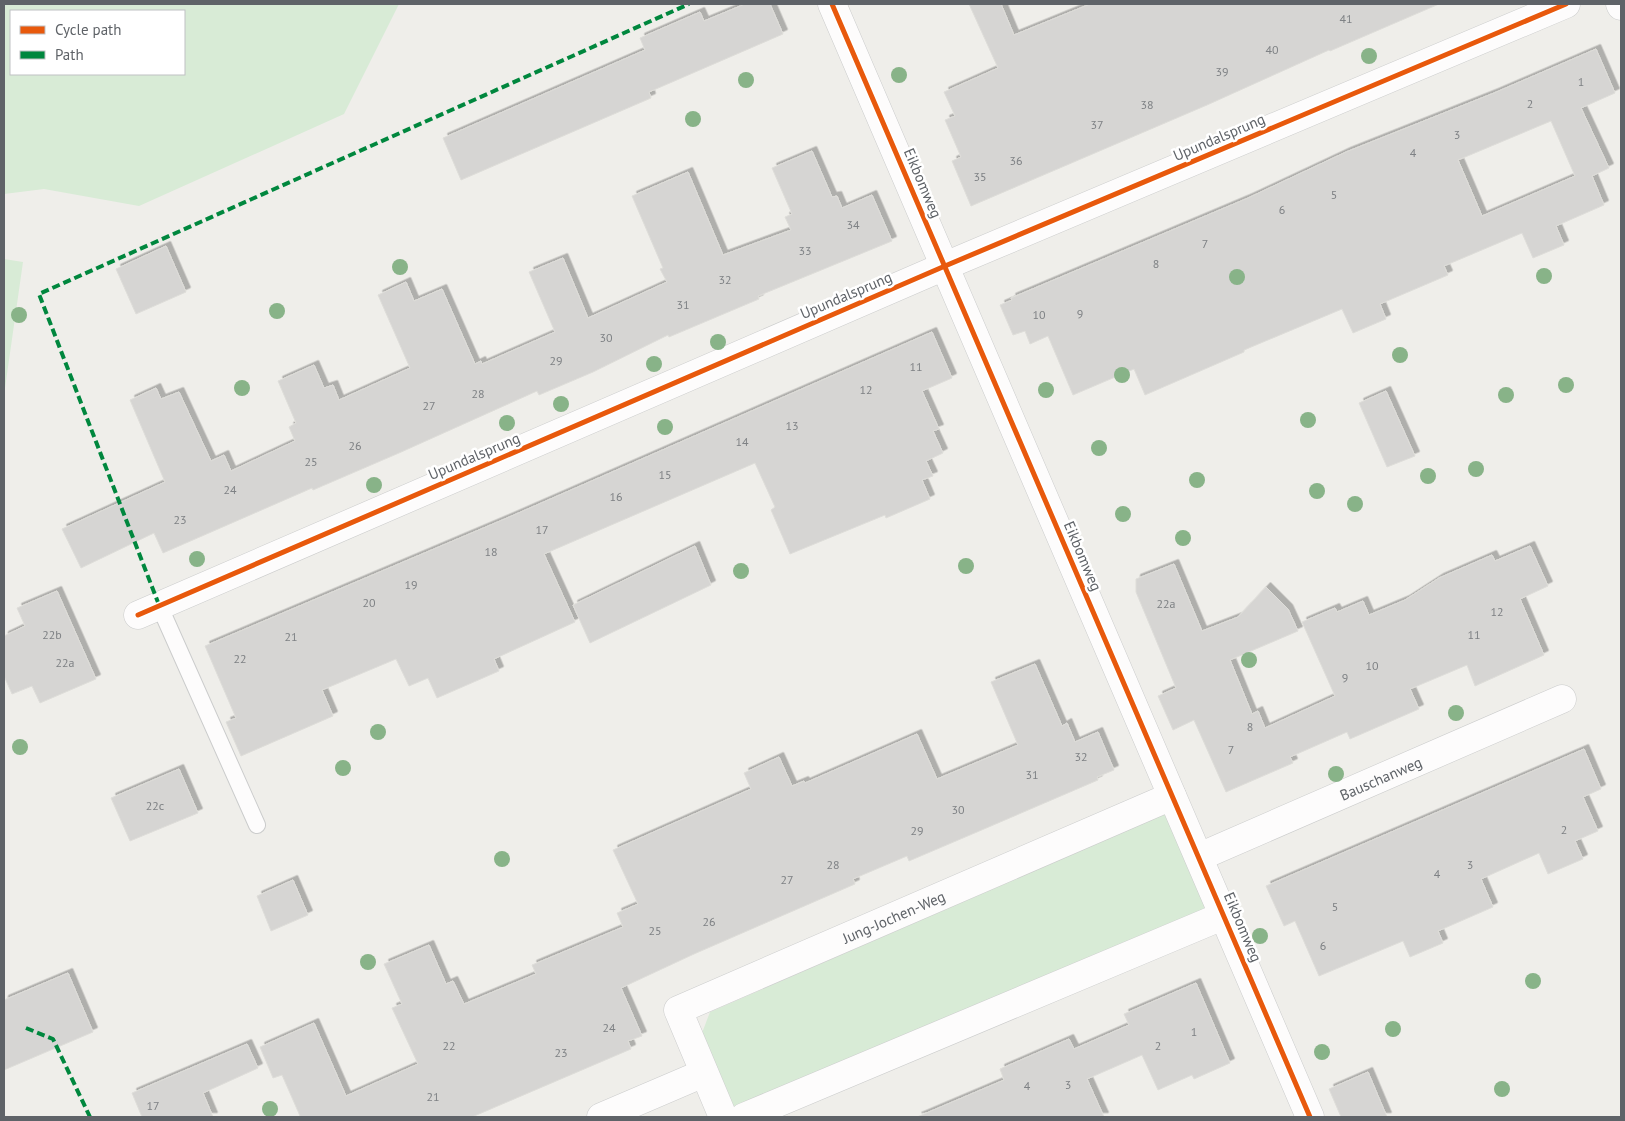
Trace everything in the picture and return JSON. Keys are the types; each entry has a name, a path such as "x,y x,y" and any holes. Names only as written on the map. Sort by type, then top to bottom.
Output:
{"street":[{"name":"Eikbomweg","path":"832,4 1310,1117"},
{"name":"Upundalsprung","path":"149,610 945,266 1566,4"},
{"name":"Bauschanweg","path":"1199,857 1562,699"},
{"name":"Jung-Jochen-Weg","path":"723,1117 678,1010 1172,796"},
{"path":"744,1117 1224,915"},
{"path":"601,1117 704,1073"}],"lane":[{"path":"149,610 257,825"}],"green space":[{"path":"4,4 399,4 344,114 139,206 44,189 4,194"},
{"path":"4,259 23,262 4,395"},
{"path":"1167,813 1209,914 732,1108 702,1033 710,1012"}],"building":[{"path":"745,4 770,4 783,34 649,92 651,98 461,180 443,138 645,50 640,38 700,12 704,21"},
{"path":"969,4 1001,4 1014,35 1090,4 1439,4 971,206 952,161 961,157 945,120 955,116 944,92 998,68"},
{"path":"1596,49 1615,93 1581,108 1609,168 1592,176 1604,205 1556,226 1564,245 1533,258 1522,233 1444,266 1448,275 1380,304 1386,319 1353,333 1342,309 1244,350 1244,352 1145,395 1134,369 1073,395 1048,336 1030,344 1025,331 1013,335 1000,305 1012,300 1011,298 1248,198 1346,152 1494,93","holes":["1551,121 1575,176 1482,216 1458,160"]},
{"path":"812,151 832,197 837,196 842,208 872,195 892,241 758,296 759,299 669,337 668,335 593,372 539,395 537,391 399,453 313,490 312,488 163,553 154,533 81,568 62,529 165,482 130,400 156,388 161,399 179,392 211,461 224,455 231,471 295,441 289,427 296,423 278,381 314,365 324,388 333,385 339,400 410,368 378,295 406,282 414,301 442,289 475,364 481,361 482,364 555,332 529,272 563,258 588,318 667,282 660,269 663,268 632,196 688,172 723,255 791,230 785,217 792,214 772,168"},
{"path":"166,246 186,292 136,314 116,269"},
{"path":"932,332 952,378 922,391 939,429 933,431 943,453 926,461 933,476 922,480 930,499 886,518 885,515 790,554 771,510 775,507 755,463 544,554 575,622 494,659 499,671 437,698 428,678 409,686 396,659 322,690 333,716 241,756 226,722 236,718 205,646 507,518"},
{"path":"1386,391 1415,456 1387,467 1359,403"},
{"path":"695,546 711,585 590,643 573,605"},
{"path":"1530,546 1548,586 1520,599 1544,655 1475,686 1467,665 1410,689 1419,709 1350,739 1347,732 1290,757 1293,763 1226,792 1194,720 1173,730 1158,696 1176,688 1136,592 1136,579 1174,564 1202,631 1238,617 1266,587 1288,609 1298,631 1230,660 1252,714 1258,711 1265,728 1335,696 1302,622 1335,608 1337,612 1363,601 1369,615 1405,600 1439,578 1492,555 1495,561"},
{"path":"57,591 96,679 40,703 32,686 12,694 4,676 4,636 25,626 17,608"},
{"path":"1035,664 1062,726 1067,723 1075,742 1098,732 1114,770 1097,777 1098,780 909,861 907,856 853,879 855,884 621,988 642,1036 628,1041 631,1049 472,1117 297,1117 300,1116 282,1075 273,1078 260,1047 314,1023 346,1096 418,1064 392,1008 402,1004 384,964 429,945 446,984 453,981 464,1004 536,974 532,965 623,927 617,913 638,904 613,850 751,789 744,773 779,757 792,786 804,781 805,783 917,734 937,779 1018,745 991,682"},
{"path":"1584,749 1601,789 1583,797 1598,831 1575,841 1583,859 1548,874 1539,853 1481,879 1493,907 1438,931 1443,943 1410,957 1403,941 1319,976 1295,921 1284,926 1266,886"},
{"path":"179,769 198,813 130,841 111,798"},
{"path":"293,880 308,915 271,931 257,896"},
{"path":"68,973 93,1032 4,1070 4,1000"},
{"path":"1196,983 1230,1063 1194,1079 1192,1075 1158,1090 1142,1055 1087,1079 1104,1117 917,1117 1004,1080 1000,1069 1069,1039 1074,1049 1129,1025 1124,1014"},
{"path":"247,1044 258,1068 203,1093 213,1117 142,1117 132,1093"},
{"path":"1368,1072 1387,1117 1341,1117 1329,1089"}],"marked path":[{"path":"159,605 39,294 689,4"},
{"path":"26,1028 53,1039 90,1117"}],"cycle path":[{"path":"832,4 1310,1117"},
{"path":"138,615 945,266 1566,4"}]}
